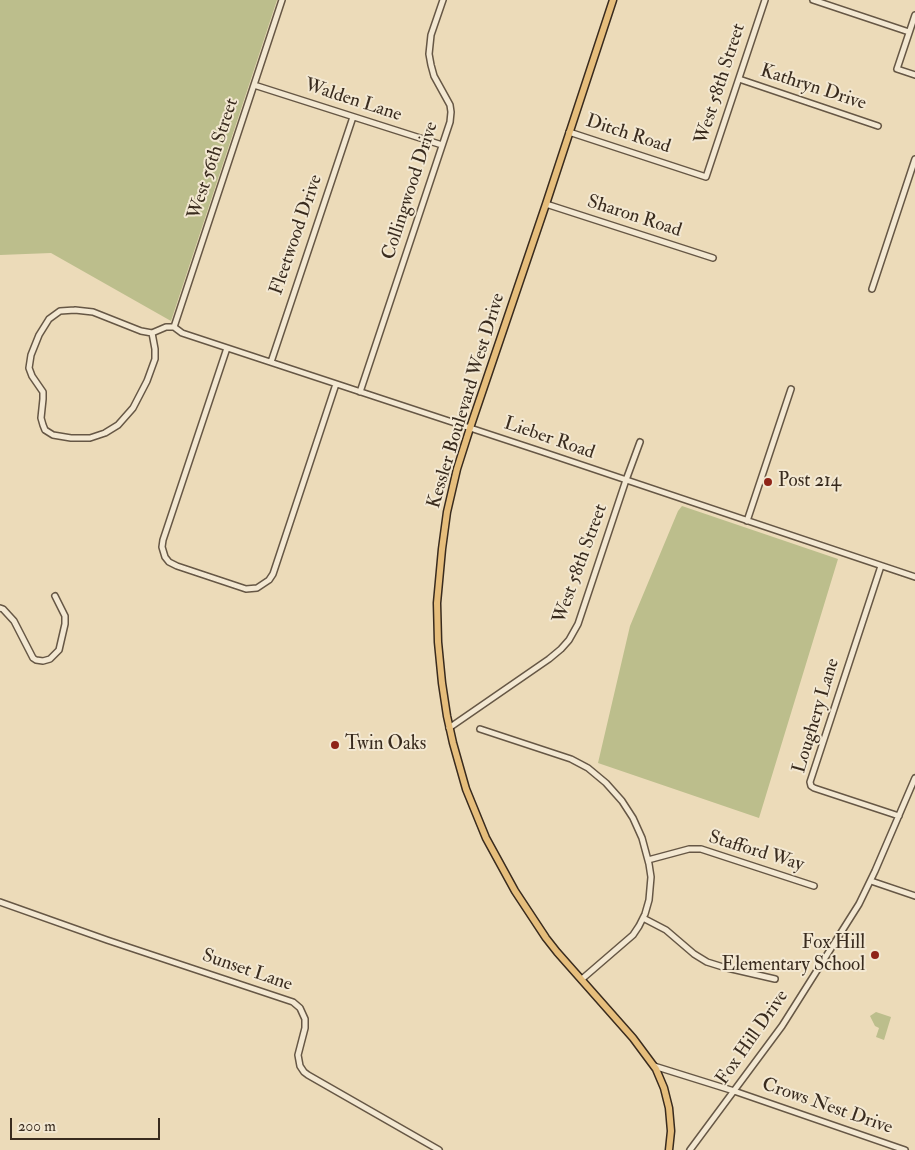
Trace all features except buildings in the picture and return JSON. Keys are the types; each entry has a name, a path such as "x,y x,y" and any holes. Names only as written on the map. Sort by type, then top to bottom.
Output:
{"main road":[{"name":"Kessler Boulevard West Drive","path":"613,0 457,469 447,512 438,582 439,652 449,728 457,760 479,822 497,861 514,892 557,952 638,1044 654,1066 667,1101 670,1122 669,1150"}],"street":[{"name":"West 56th Street","path":"174,327 282,0"},
{"name":"Collingwood Drive","path":"360,392 450,122 451,112 448,101 432,72 429,54 431,36 443,0"},
{"name":"West 58th Street","path":"706,177 765,0"},
{"path":"813,0 909,32"},
{"path":"915,15 897,69 915,75"},
{"name":"Kathryn Drive","path":"738,79 878,126"},
{"name":"Walden Lane","path":"254,85 442,145"},
{"name":"Fleetwood Drive","path":"270,362 353,116"},
{"name":"Ditch Road","path":"569,132 706,177"},
{"path":"872,289 915,159"},
{"name":"Sharon Road","path":"546,204 713,258"},
{"path":"152,333 155,359 139,398 122,422 110,431 90,438 51,434 43,427 41,418 42,392 32,376 29,364 39,335 51,317 63,311 87,310 141,331 152,333 166,327 174,327"},
{"name":"Lieber Road","path":"174,327 182,333 915,578"},
{"path":"227,348 163,540 163,552 174,565 246,588 260,587 266,583 272,576 336,384"},
{"path":"747,521 791,389"},
{"name":"West 58th Street","path":"449,728 552,656 569,640 578,624 640,442"},
{"name":"Loughery Lane","path":"882,566 810,784 813,788 899,816"},
{"path":"0,608 14,621 33,658 43,661 50,659 59,650 66,624 65,616 55,596"},
{"path":"480,728 571,758 596,774 616,793 630,813 641,835 648,860 651,885 648,904 643,918 633,935 582,980"},
{"name":"Fox Hill Drive","path":"690,1150 782,1026 856,909 871,881 915,778"},
{"name":"Stafford Way","path":"648,860 689,849 701,849 814,886"},
{"path":"871,881 915,896"},
{"name":"Sunset Lane","path":"0,902 295,1004 303,1012 305,1021 298,1055 300,1066 304,1072 439,1150"},
{"path":"643,918 668,932 694,954 707,962 720,967 775,979"},
{"name":"Crows Nest Drive","path":"654,1066 734,1091 904,1150"}],"green space":[{"path":"0,0 277,0 171,321 51,253 0,255"},
{"path":"682,506 838,559 759,818 598,763 630,626 678,511"},
{"path":"876,1012 891,1017 884,1040 876,1037 879,1028 875,1026 870,1016"}],"place":[{"name":"Post 214","path":"768,482"},
{"name":"Twin Oaks","path":"335,745"},
{"name":"Fox Hill Elementary School","path":"875,955"}]}
